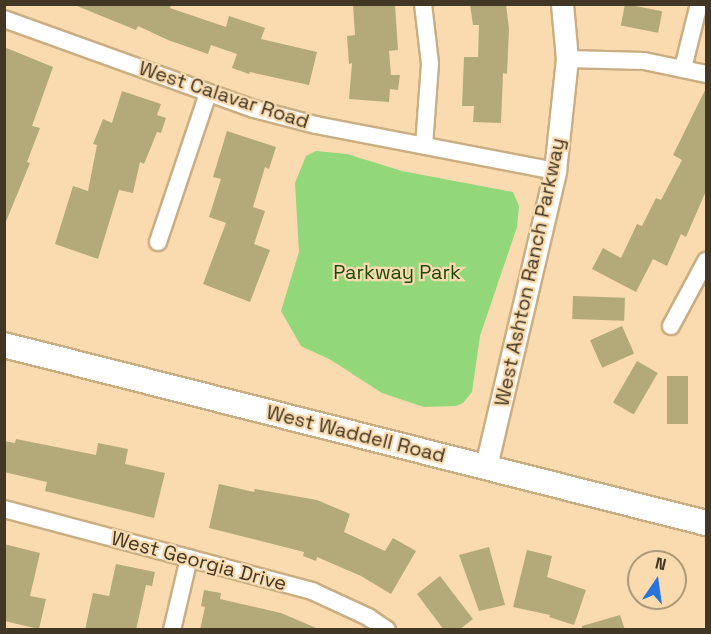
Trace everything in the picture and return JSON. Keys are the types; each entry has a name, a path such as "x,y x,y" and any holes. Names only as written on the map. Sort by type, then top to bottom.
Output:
{"main road":[{"name":"West Waddell Road","path":"4,345 706,523"}],"street":[{"path":"423,4 430,64 424,145"},
{"name":"West Ashton Ranch Parkway","path":"486,466 555,171 567,59 562,4"},
{"path":"683,68 699,4"},
{"name":"West Calavar Road","path":"4,19 254,109 316,125 555,171"},
{"path":"567,59 644,61 706,74"},
{"path":"158,242 208,93"},
{"path":"671,326 706,261"},
{"name":"West Georgia Drive","path":"4,509 312,591 368,617 387,630"},
{"path":"172,630 189,558"}],"green space":[{"name":"Parkway Park","path":"316,151 347,154 402,171 513,192 519,206 517,227 480,336 472,392 463,403 456,406 424,407 382,393 331,360 301,346 281,311 299,252 295,183 306,156"}],"building":[{"path":"72,4 172,4 170,8 226,27 229,16 265,28 261,39 317,52 309,85 250,72 249,74 232,68 237,54 211,45 208,54 168,40 138,26 136,30"},
{"path":"353,4 395,4 398,50 389,51 391,75 400,75 398,90 390,89 389,102 349,99 352,63 349,64 347,36 355,35"},
{"path":"470,4 506,4 509,29 507,74 503,73 501,123 473,122 474,106 462,106 464,57 478,57 479,25 473,25"},
{"path":"625,4 662,11 658,33 621,26"},
{"path":"4,47 53,67 32,126 40,128 27,162 30,163 5,224"},
{"path":"706,88 706,191 686,237 681,234 667,266 653,259 636,292 592,269 603,248 621,258 637,224 642,226 656,198 661,200 682,160 673,155"},
{"path":"122,91 161,104 157,115 166,118 161,133 157,132 144,164 140,162 133,193 119,190 98,259 55,244 73,186 88,191 97,145 93,144 103,119 112,123"},
{"path":"227,131 276,147 269,169 265,167 253,207 265,211 254,244 270,250 250,302 203,284 226,223 209,217 221,179 213,177"},
{"path":"573,296 625,298 624,321 572,319"},
{"path":"622,326 634,353 602,368 590,340"},
{"path":"637,361 658,373 634,415 613,403"},
{"path":"667,376 688,376 688,424 667,424"},
{"path":"16,439 96,455 98,443 128,449 125,464 165,473 154,518 45,491 47,482 4,472 4,441 15,443"},
{"path":"219,484 254,492 255,489 317,500 350,514 344,532 385,551 393,538 416,551 391,594 361,576 317,557 316,561 303,556 304,552 209,528"},
{"path":"4,544 40,553 30,596 46,599 39,629 4,621"},
{"path":"489,547 505,605 479,611 459,555"},
{"path":"527,550 552,556 547,577 586,590 574,625 549,617 550,615 513,607"},
{"path":"116,564 155,572 152,586 146,585 136,630 85,630 93,593 109,596"},
{"path":"440,576 473,619 459,630 444,630 417,594"},
{"path":"204,590 221,593 220,599 281,613 321,630 200,630 205,607 201,606"},
{"path":"620,615 625,630 582,630 582,626"}]}
